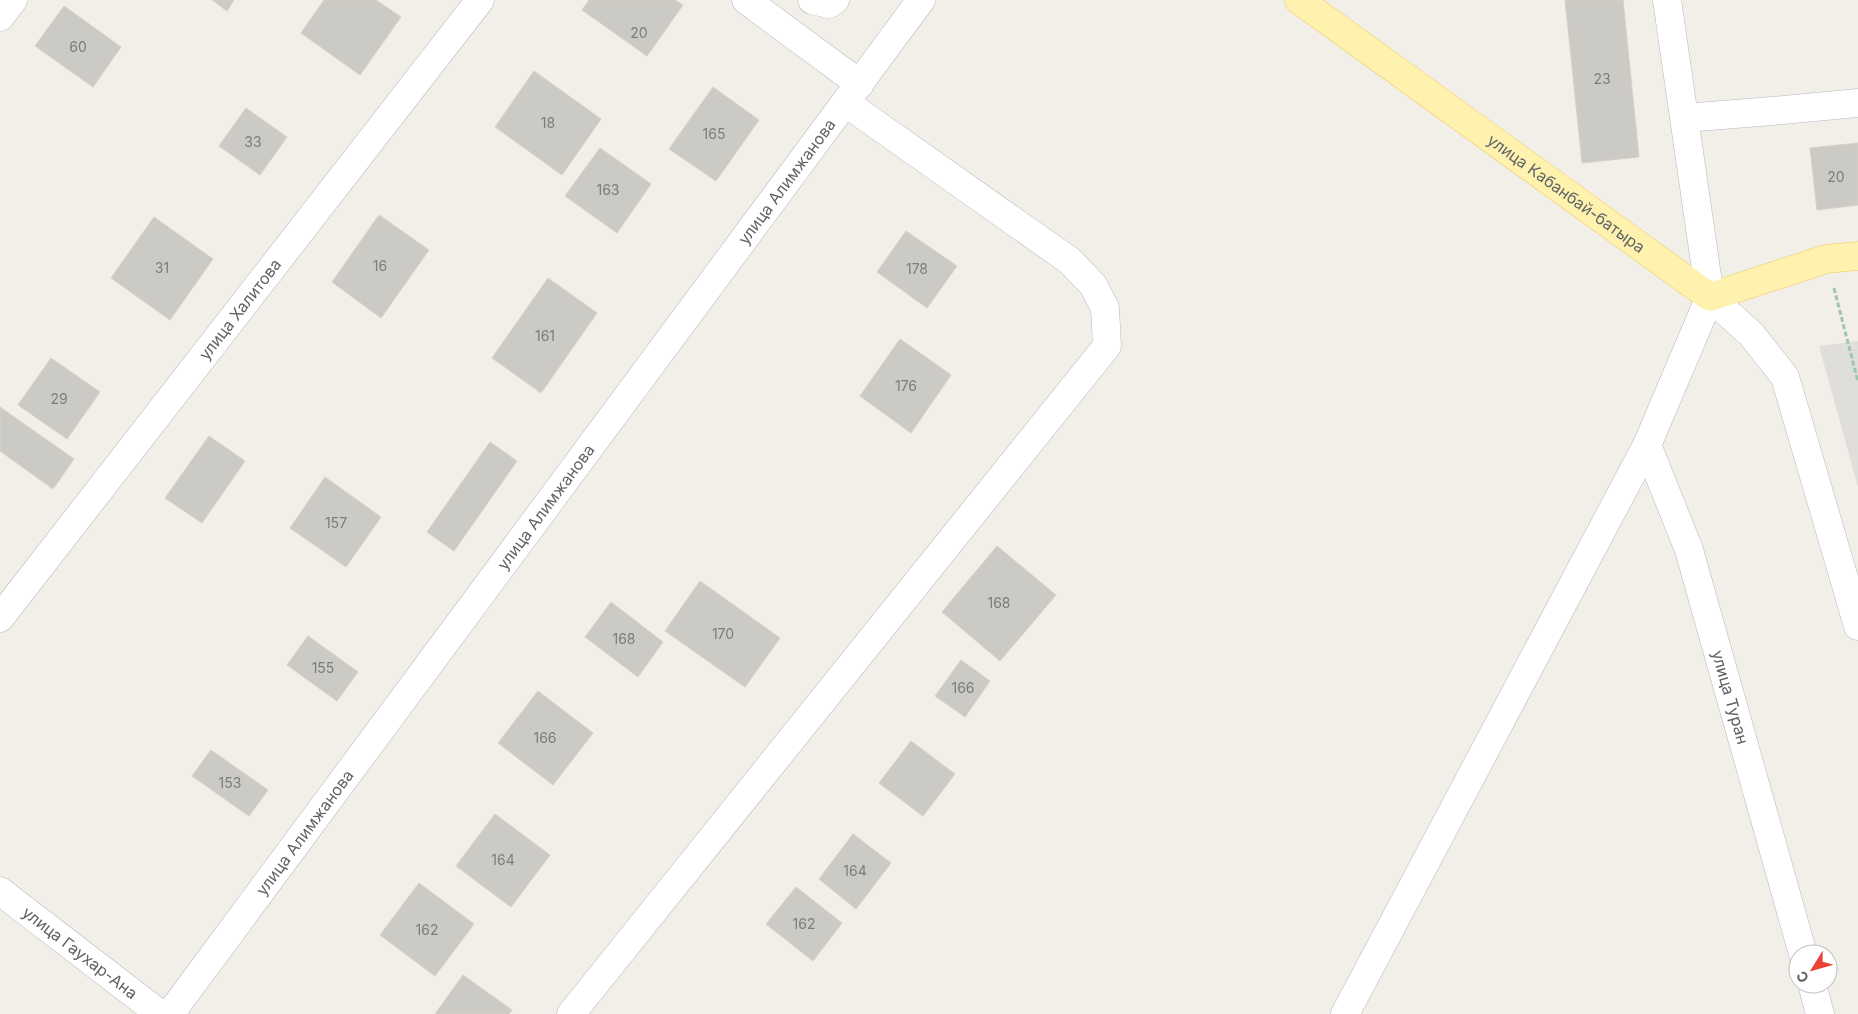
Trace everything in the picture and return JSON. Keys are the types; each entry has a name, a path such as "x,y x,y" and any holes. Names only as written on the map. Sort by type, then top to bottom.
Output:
{"main road":[{"name":"улица Кабанбай-батыра","path":"1299,0 1710,297"},
{"path":"1710,297 1826,259 1858,256"}],"street":[{"path":"0,17 13,0"},
{"name":"улица Халитова","path":"0,618 480,0"},
{"path":"570,1014 1106,346 1105,308 1093,285 1070,261 853,93 746,0"},
{"path":"812,0 829,4 835,0"},
{"name":"улица Алимжанова","path":"170,1014 922,0"},
{"path":"1346,1014 1647,445 1710,297 1667,0"},
{"path":"1685,118 1772,112 1858,103"},
{"path":"1710,297 1751,334 1785,377 1858,626"},
{"name":"улица Туран","path":"1647,445 1689,550 1800,944"},
{"name":"улица Гаухар-Ана","path":"0,891 160,1014"},
{"path":"1815,994 1820,1014"}],"path":[{"path":"1826,259 1858,382"}],"shaded area":[{"path":"1858,341 1858,487 1819,346"}],"building":[{"path":"212,0 234,0 227,11"},
{"path":"324,0 376,0 401,17 360,75 301,33"},
{"path":"589,0 675,0 683,5 647,56 582,10"},
{"path":"1565,0 1623,0 1639,157 1582,163"},
{"path":"64,6 121,47 93,87 35,46"},
{"path":"534,71 601,119 562,175 495,127"},
{"path":"713,87 759,120 716,181 669,149"},
{"path":"246,108 287,137 260,175 219,146"},
{"path":"1858,143 1858,205 1817,210 1810,148"},
{"path":"600,148 651,184 617,233 565,196"},
{"path":"379,215 429,250 381,318 332,282"},
{"path":"154,217 213,259 170,320 111,278"},
{"path":"906,231 957,266 927,308 877,272"},
{"path":"548,278 597,313 541,393 492,358"},
{"path":"900,339 951,375 911,433 860,396"},
{"path":"51,358 100,392 67,439 18,405"},
{"path":"0,407 74,459 53,489 0,451"},
{"path":"209,436 245,461 202,523 165,498"},
{"path":"490,442 517,461 454,551 427,532"},
{"path":"325,477 381,517 346,567 290,528"},
{"path":"997,546 1056,595 1000,661 942,612"},
{"path":"700,581 780,638 745,687 665,631"},
{"path":"611,602 663,642 638,677 585,637"},
{"path":"308,636 358,672 337,701 287,665"},
{"path":"961,660 990,681 965,717 935,696"},
{"path":"538,691 593,733 553,785 498,743"},
{"path":"911,741 955,774 923,816 879,783"},
{"path":"211,750 268,790 249,816 192,776"},
{"path":"495,814 550,855 511,907 456,866"},
{"path":"853,834 891,863 856,909 819,879"},
{"path":"419,883 474,924 435,976 380,935"},
{"path":"796,887 842,923 813,961 766,924"},
{"path":"463,975 512,1010 509,1014 435,1014"}]}
